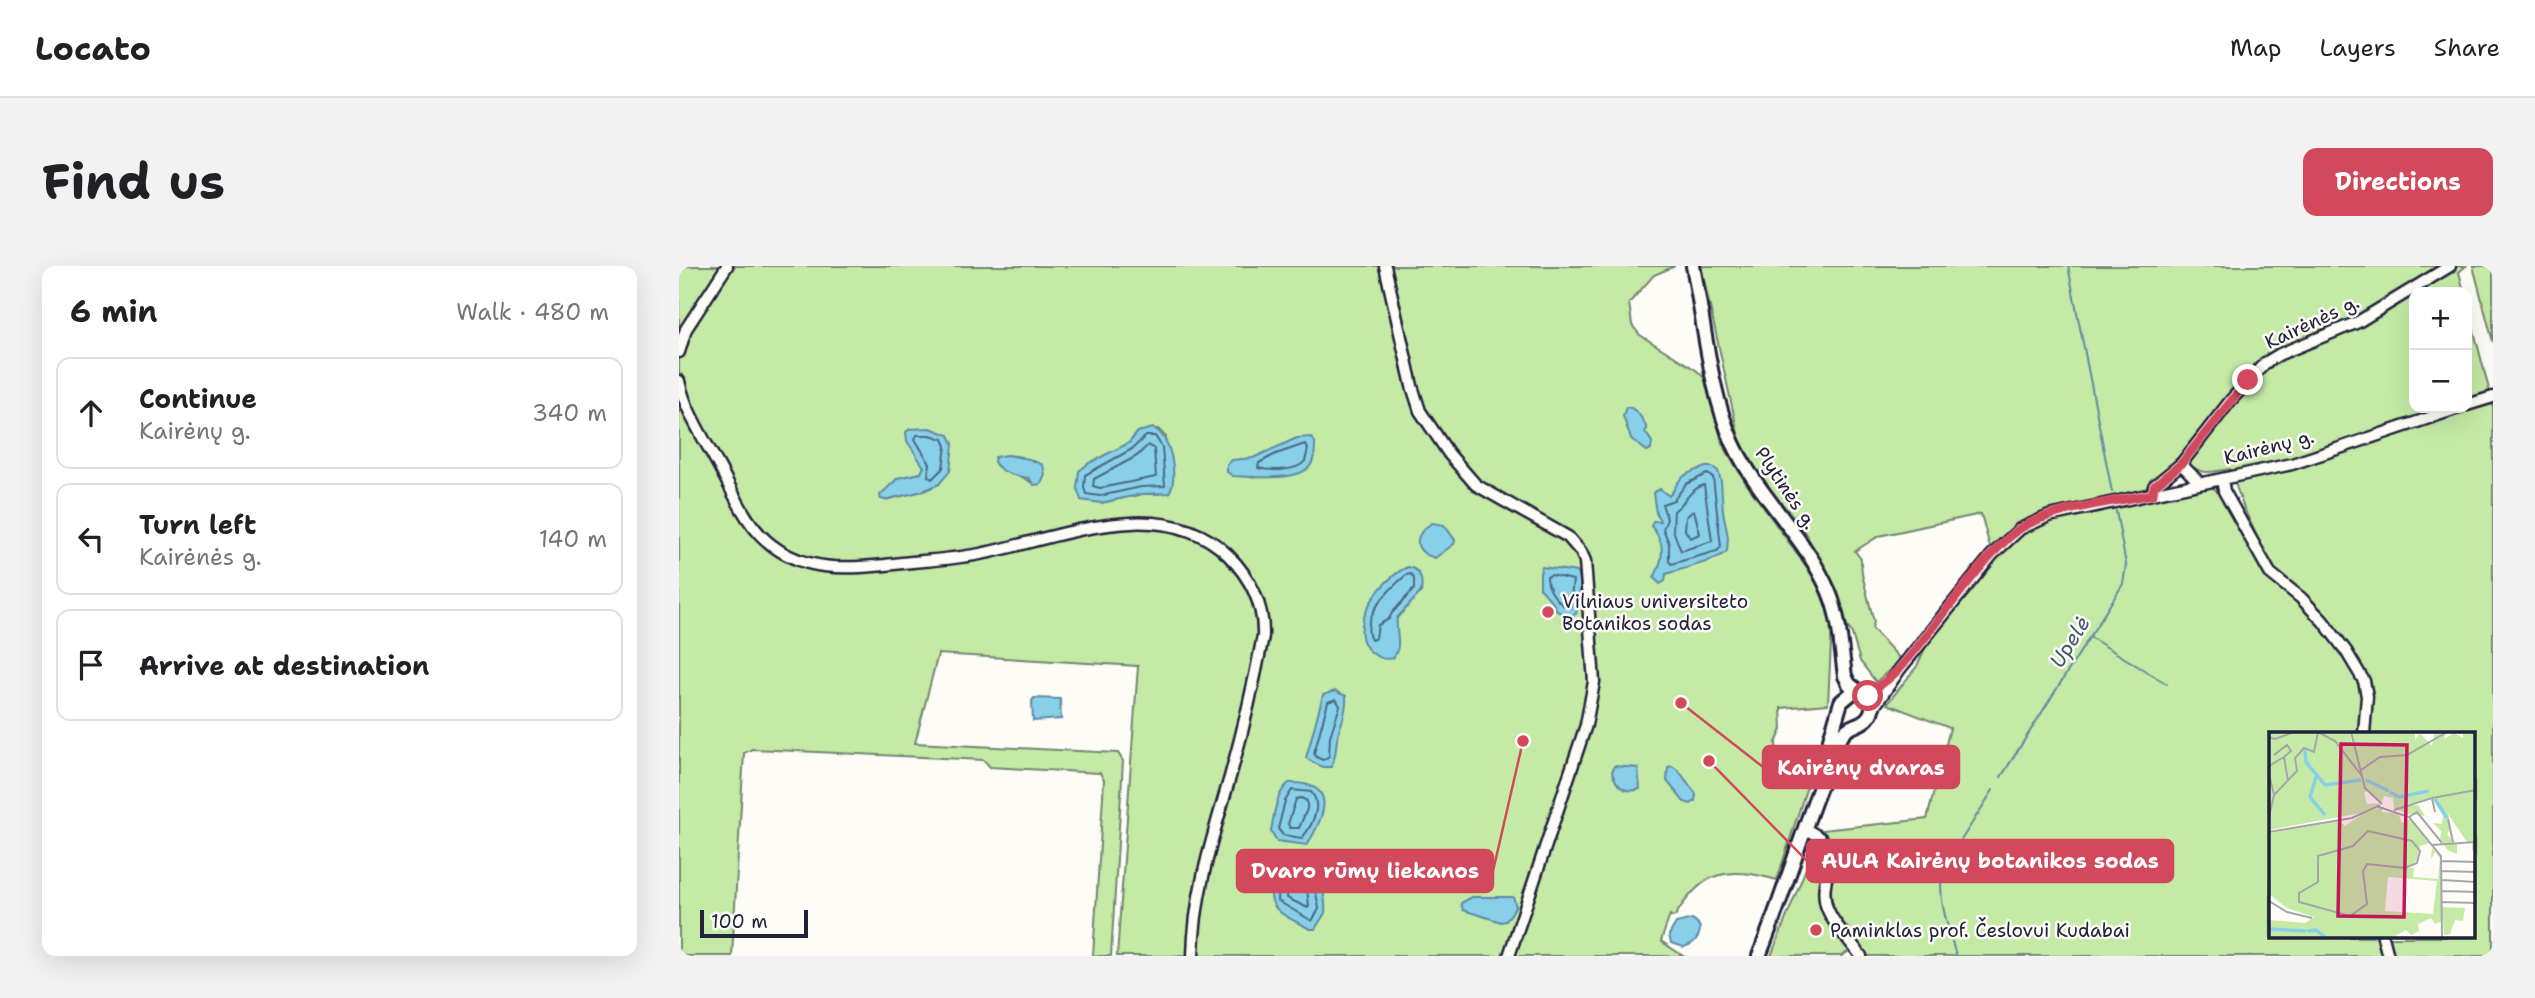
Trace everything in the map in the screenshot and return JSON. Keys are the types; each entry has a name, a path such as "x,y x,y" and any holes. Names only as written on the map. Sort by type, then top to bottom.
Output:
{"main road":[{"name":"Plytinės g.","path":"1693,266 1716,389 1732,440 1753,479 1823,578 1834,607 1846,676 1849,684 1861,692"},
{"name":"Plytinės g.","path":"1840,645 1840,707"},
{"path":"1759,956 1822,777 1847,728 1866,719 1872,711 1871,701 1861,692 1848,694 1840,707 1825,755 1822,777"},
{"path":"1840,707 1847,720 1857,723"}],"street":[{"path":"679,352 686,329 727,266"},
{"path":"1385,266 1420,411 1449,454 1476,485 1568,537 1585,561 1594,682 1586,725 1509,956"},
{"name":"Kairėnės g.","path":"2153,494 2154,486 2181,464 2231,400 2265,363 2280,354 2358,323 2450,266"},
{"path":"679,381 689,411 746,517 774,547 811,565 851,568 957,557 1000,550 1069,531 1142,523 1185,528 1209,540 1236,562 1259,602 1263,636 1237,751 1199,889 1193,956"},
{"path":"2472,403 2493,397"},
{"name":"Kairėnų g.","path":"1872,711 1900,669 1992,555 2020,529 2049,516 2292,464 2444,413"},
{"path":"2181,464 2198,484"},
{"path":"2222,480 2224,491 2270,573 2301,598 2323,621 2364,681 2367,696 2364,732"},
{"name":"Kairėnų g.","path":"1861,692 1877,688 1900,669"},
{"path":"1805,829 1818,835 1827,846 1831,862 1824,890 1826,904 1830,916 1861,956"},
{"path":"2384,939 2388,956"}],"green space":[{"path":"679,266 1675,266 1654,275 1629,303 1632,325 1640,335 1696,370 1707,380 1722,443 1746,483 1816,580 1832,623 1828,704 1781,708 1782,729 1776,743 1779,783 1808,783 1777,880 1730,873 1706,881 1696,889 1675,916 1670,915 1661,941 1683,956 1197,956 1202,906 1261,664 1190,922 1190,956 1117,956 1138,666 938,654 915,743 1118,753 1123,761 1111,956 1093,956 1104,780 1100,773 990,767 984,760 752,749 744,753 732,956 679,956","holes":["1158,429 1166,437 1159,494 1142,494 1101,503 1120,448 1129,443 1138,432","917,455 939,484 923,491 885,500 881,498 898,478 921,473 924,467","1007,455 1022,457 1031,483 996,465"]},
{"path":"1701,266 2466,266 2459,272 2463,287 2409,287 2409,413 2472,413 2472,323 2493,405 2493,956 1865,956 1845,930 1834,908 1831,890 1838,857 1831,840 1822,830 1927,819 1950,728 1887,704 1917,666 1929,639 2002,551 2028,531 2054,519 2213,488 2224,496 2274,574 2243,506 2230,469 2204,472 2176,459 2152,484 2134,495 2041,514 2012,529 1991,551 1981,514 1879,536 1855,551 1861,559 1874,622 1872,628 1901,660 1876,682 1860,661 1852,634 1843,618 1837,594 1807,536 1795,518 1768,489 1739,438"},
{"path":"2473,266 2493,266 2493,342"},
{"path":"1819,843 1825,858 1821,892 1852,949 1842,956 1771,956 1815,846"}],"water":[{"path":"1626,407 1633,409 1642,418 1647,429 1645,432 1652,442 1651,449 1647,451 1631,439 1623,416"},
{"path":"930,428 949,435 953,444 950,471 939,484 923,491 881,499 880,495 898,478 921,473 924,467 907,441 906,432 910,429"},
{"path":"1153,428 1165,439 1169,448 1173,478 1169,493 1142,494 1101,503 1081,500 1077,488 1079,471 1129,443 1138,432"},
{"path":"1311,437 1315,442 1315,452 1310,465 1302,472 1283,477 1261,477 1233,476 1227,472 1227,465 1232,460 1253,458 1297,438"},
{"path":"1007,455 1043,465 1045,475 1041,484 1034,485 1029,478 1006,472 994,462 995,457"},
{"path":"1713,467 1718,471 1721,481 1728,537 1727,551 1709,561 1666,574 1665,581 1660,584 1654,578 1662,551 1659,538 1651,526 1653,521 1660,521 1653,493 1660,489 1669,496 1684,476"},
{"path":"1432,523 1444,525 1455,540 1454,544 1435,558 1422,551 1418,542 1421,532"},
{"path":"1408,567 1416,570 1420,576 1421,592 1397,618 1396,653 1393,658 1382,658 1372,653 1364,643 1361,631 1364,618 1378,592 1398,572"},
{"path":"1542,567 1577,572 1581,587 1576,614 1568,617 1557,611 1540,588"},
{"path":"1335,691 1346,696 1345,711 1333,763 1331,767 1322,767 1306,758 1323,695"},
{"path":"1034,698 1060,699 1061,719 1033,721"},
{"path":"1614,766 1638,768 1640,789 1621,788 1612,772"},
{"path":"1672,766 1696,794 1695,801 1691,804 1684,802 1667,781 1668,767"},
{"path":"1289,783 1305,784 1315,788 1321,795 1323,803 1319,823 1307,845 1277,841 1271,831 1278,798"},
{"path":"1282,865 1310,872 1320,885 1325,913 1315,929 1290,918 1274,905 1271,899 1272,888"},
{"path":"1472,897 1513,897 1516,906 1506,921 1501,922 1463,910 1461,903"},
{"path":"1692,919 1699,926 1697,938 1684,947 1671,943 1669,935 1676,923"}],"waterway":[{"name":"Upelė","path":"2068,266 2112,492"},
{"name":"Upelė","path":"2001,777 2123,584 2126,565 2116,511"},
{"path":"2090,637 2167,684"},
{"name":"Upelė","path":"1956,956 1942,900 1944,867 1993,790"}],"place":[{"name":"Vilniaus universiteto Botanikos sodas","path":"1548,612"},
{"name":"Kairėnų dvaras","path":"1681,703"},
{"name":"Dvaro rūmų liekanos","path":"1523,741"},
{"name":"AULA Kairėnų botanikos sodas","path":"1709,761"},
{"name":"Paminklas prof. Česlovui Kudabai","path":"1816,930"}],"route":[{"path":"1868,696 1864,693 1877,688 1900,669 1992,555 2010,537 2032,522 2049,516 2153,494 2154,486 2181,464 2248,380"}]}
